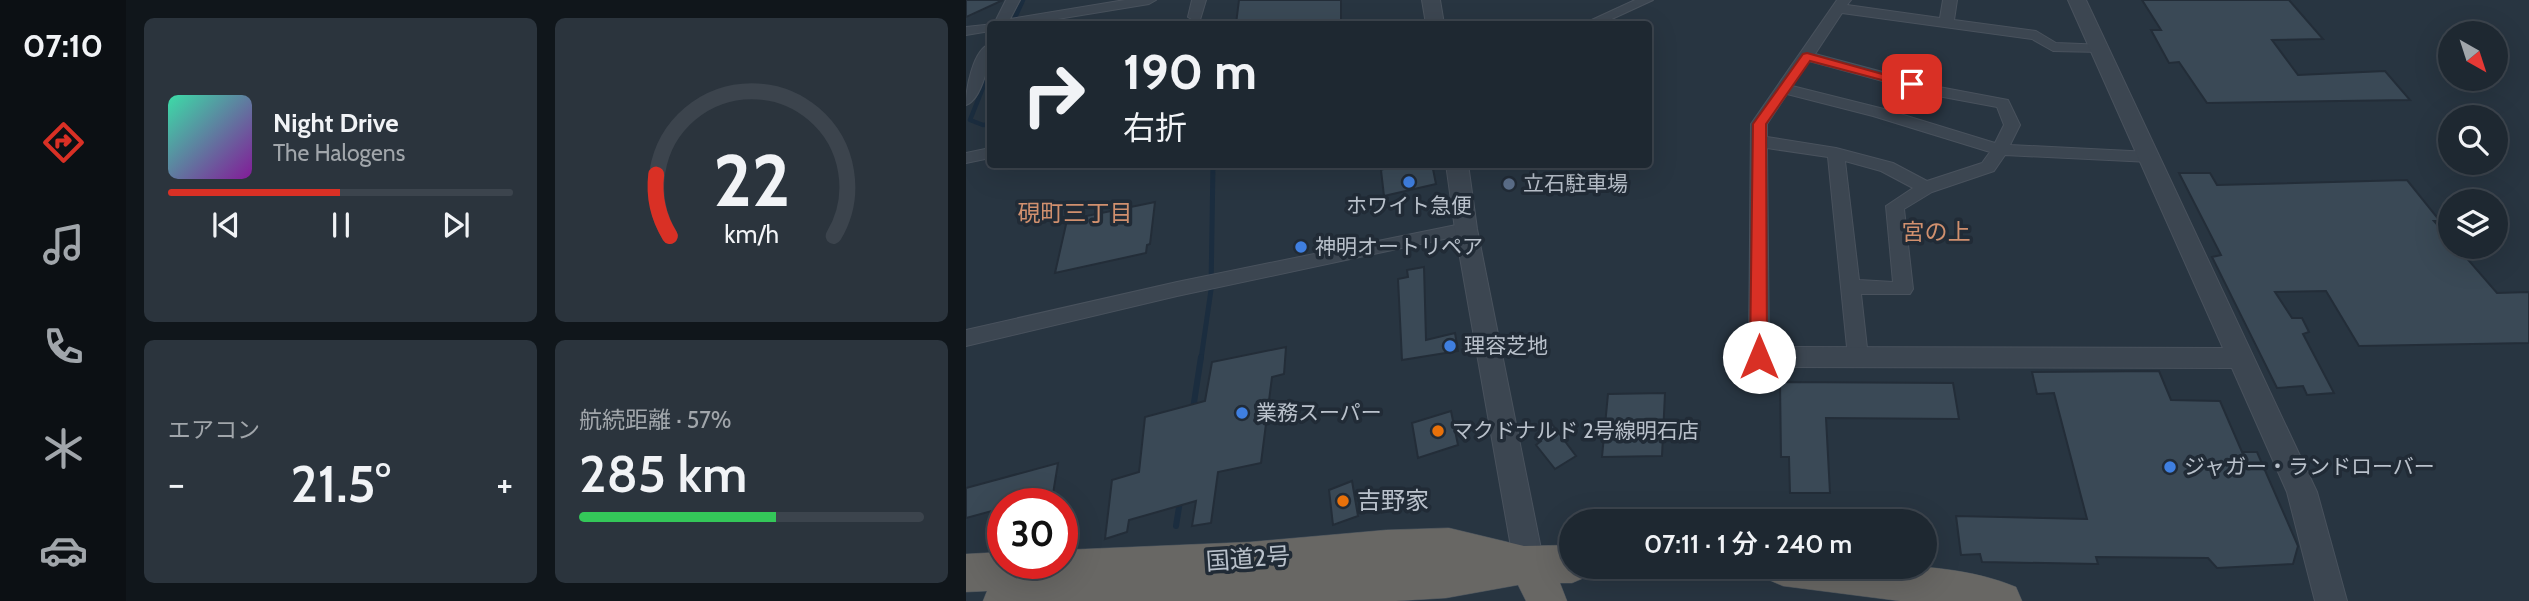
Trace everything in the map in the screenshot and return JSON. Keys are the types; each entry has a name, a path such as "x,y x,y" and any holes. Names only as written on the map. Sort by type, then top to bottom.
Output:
{"highway":[{"name":"国道2号","path":"966,573 1250,561 1386,548 1449,546 1528,583"},
{"name":"国道2号","path":"1003,601 1332,593 1446,579 1528,583 1559,570"},
{"path":"1884,579 1957,596 2002,601"},
{"path":"1528,583 1546,601"}],"street":[{"path":"1004,21 1013,0"},
{"path":"1020,21 1085,18 1149,0"},
{"path":"1195,17 1199,0"},
{"path":"1431,0 1434,21"},
{"path":"1597,21 1646,0"},
{"path":"1946,23 1950,0"},
{"path":"2077,0 2302,492 2331,601"},
{"path":"2101,48 2053,47 2036,35 1946,23 1841,4 1759,124 1759,357 2241,358"},
{"path":"966,31 987,28"},
{"path":"968,96 987,55"},
{"path":"1807,57 1938,91 2003,103 2012,125 2000,150 1987,167 1926,188 1895,206 1903,289 1851,287"},
{"path":"968,96 987,89"},
{"path":"1784,89 1878,112 2000,150 2150,157"},
{"path":"1758,141 1836,153 1887,167 1926,188"},
{"path":"1836,153 1858,357"},
{"path":"966,158 987,154"},
{"path":"1458,168 1528,583"},
{"path":"966,338 1210,282 1466,229"}],"building":[{"path":"966,0 1003,0 966,17"},
{"path":"1239,0 1341,0 1341,21 1236,21"},
{"path":"2142,0 2289,0 2323,39 2272,40 2298,75 2385,71 2410,100 2207,103 2179,62 2169,63 2151,30 2161,30"},
{"path":"1433,168 1436,184 1384,196 1381,170"},
{"path":"2179,173 2210,173 2217,185 2407,180 2438,219 2438,221 2434,221 2438,226 2438,259 2467,259 2497,293 2529,292 2529,343 2359,346 2326,291 2275,292 2292,318 2302,318 2309,332 2303,334 2334,393 2307,395 2303,386 2277,388 2212,257 2221,255"},
{"path":"1155,202 1150,244 1147,245 1146,253 1055,273 1067,220"},
{"path":"1424,267 1426,340 1455,333 1458,351 1402,360 1398,279 1408,277 1407,270"},
{"path":"1286,347 1284,374 1272,377 1261,463 1218,472 1211,523 1192,526 1196,501 1129,520 1127,532 1105,539 1112,480 1139,472 1145,417 1205,401 1212,362"},
{"path":"2159,371 2171,400 2220,401 2242,452 2257,452 2298,546 2293,564 2217,568 2208,558 2096,557 2098,564 1982,562 1980,554 1961,555 1956,516 2087,519 2054,393 2037,394 2032,372"},
{"path":"1780,382 1953,383 1959,419 1826,418 1830,493 1790,493 1789,457 1781,457"},
{"path":"1665,393 1662,456 1602,457 1608,394"},
{"path":"1451,411 1458,445 1418,458 1412,423"},
{"path":"1552,424 1576,456 1555,469 1536,445 1541,441 1536,434"},
{"path":"1058,463 1054,488 987,488 987,512 966,518 966,488"},
{"path":"1352,481 1358,516 1333,525 1329,490"}],"waterway":[{"path":"1013,21 1023,0"},
{"path":"987,78 970,120 987,124"},
{"path":"1201,359 1211,290 1213,168"},
{"path":"1193,409 1201,357"},
{"path":"1176,526 1180,501"}],"place":[{"name":"ホワイト急便","path":"1409,182"},
{"name":"立石駐車場","path":"1509,184"},
{"name":"神明オートリペア","path":"1301,247"},
{"name":"理容芝地","path":"1450,346"},
{"name":"業務スーパー","path":"1242,413"},
{"name":"マクドナルド 2号線明石店","path":"1438,431"},
{"name":"ジャガー・ランドローバー","path":"2170,467"},
{"name":"吉野家","path":"1343,501"}],"district":[{"name":"硯町三丁目","path":"1075,213"},
{"name":"宮の上","path":"1936,232"}],"route":[{"path":"1759,357 1759,124 1807,57 1912,84"}]}
